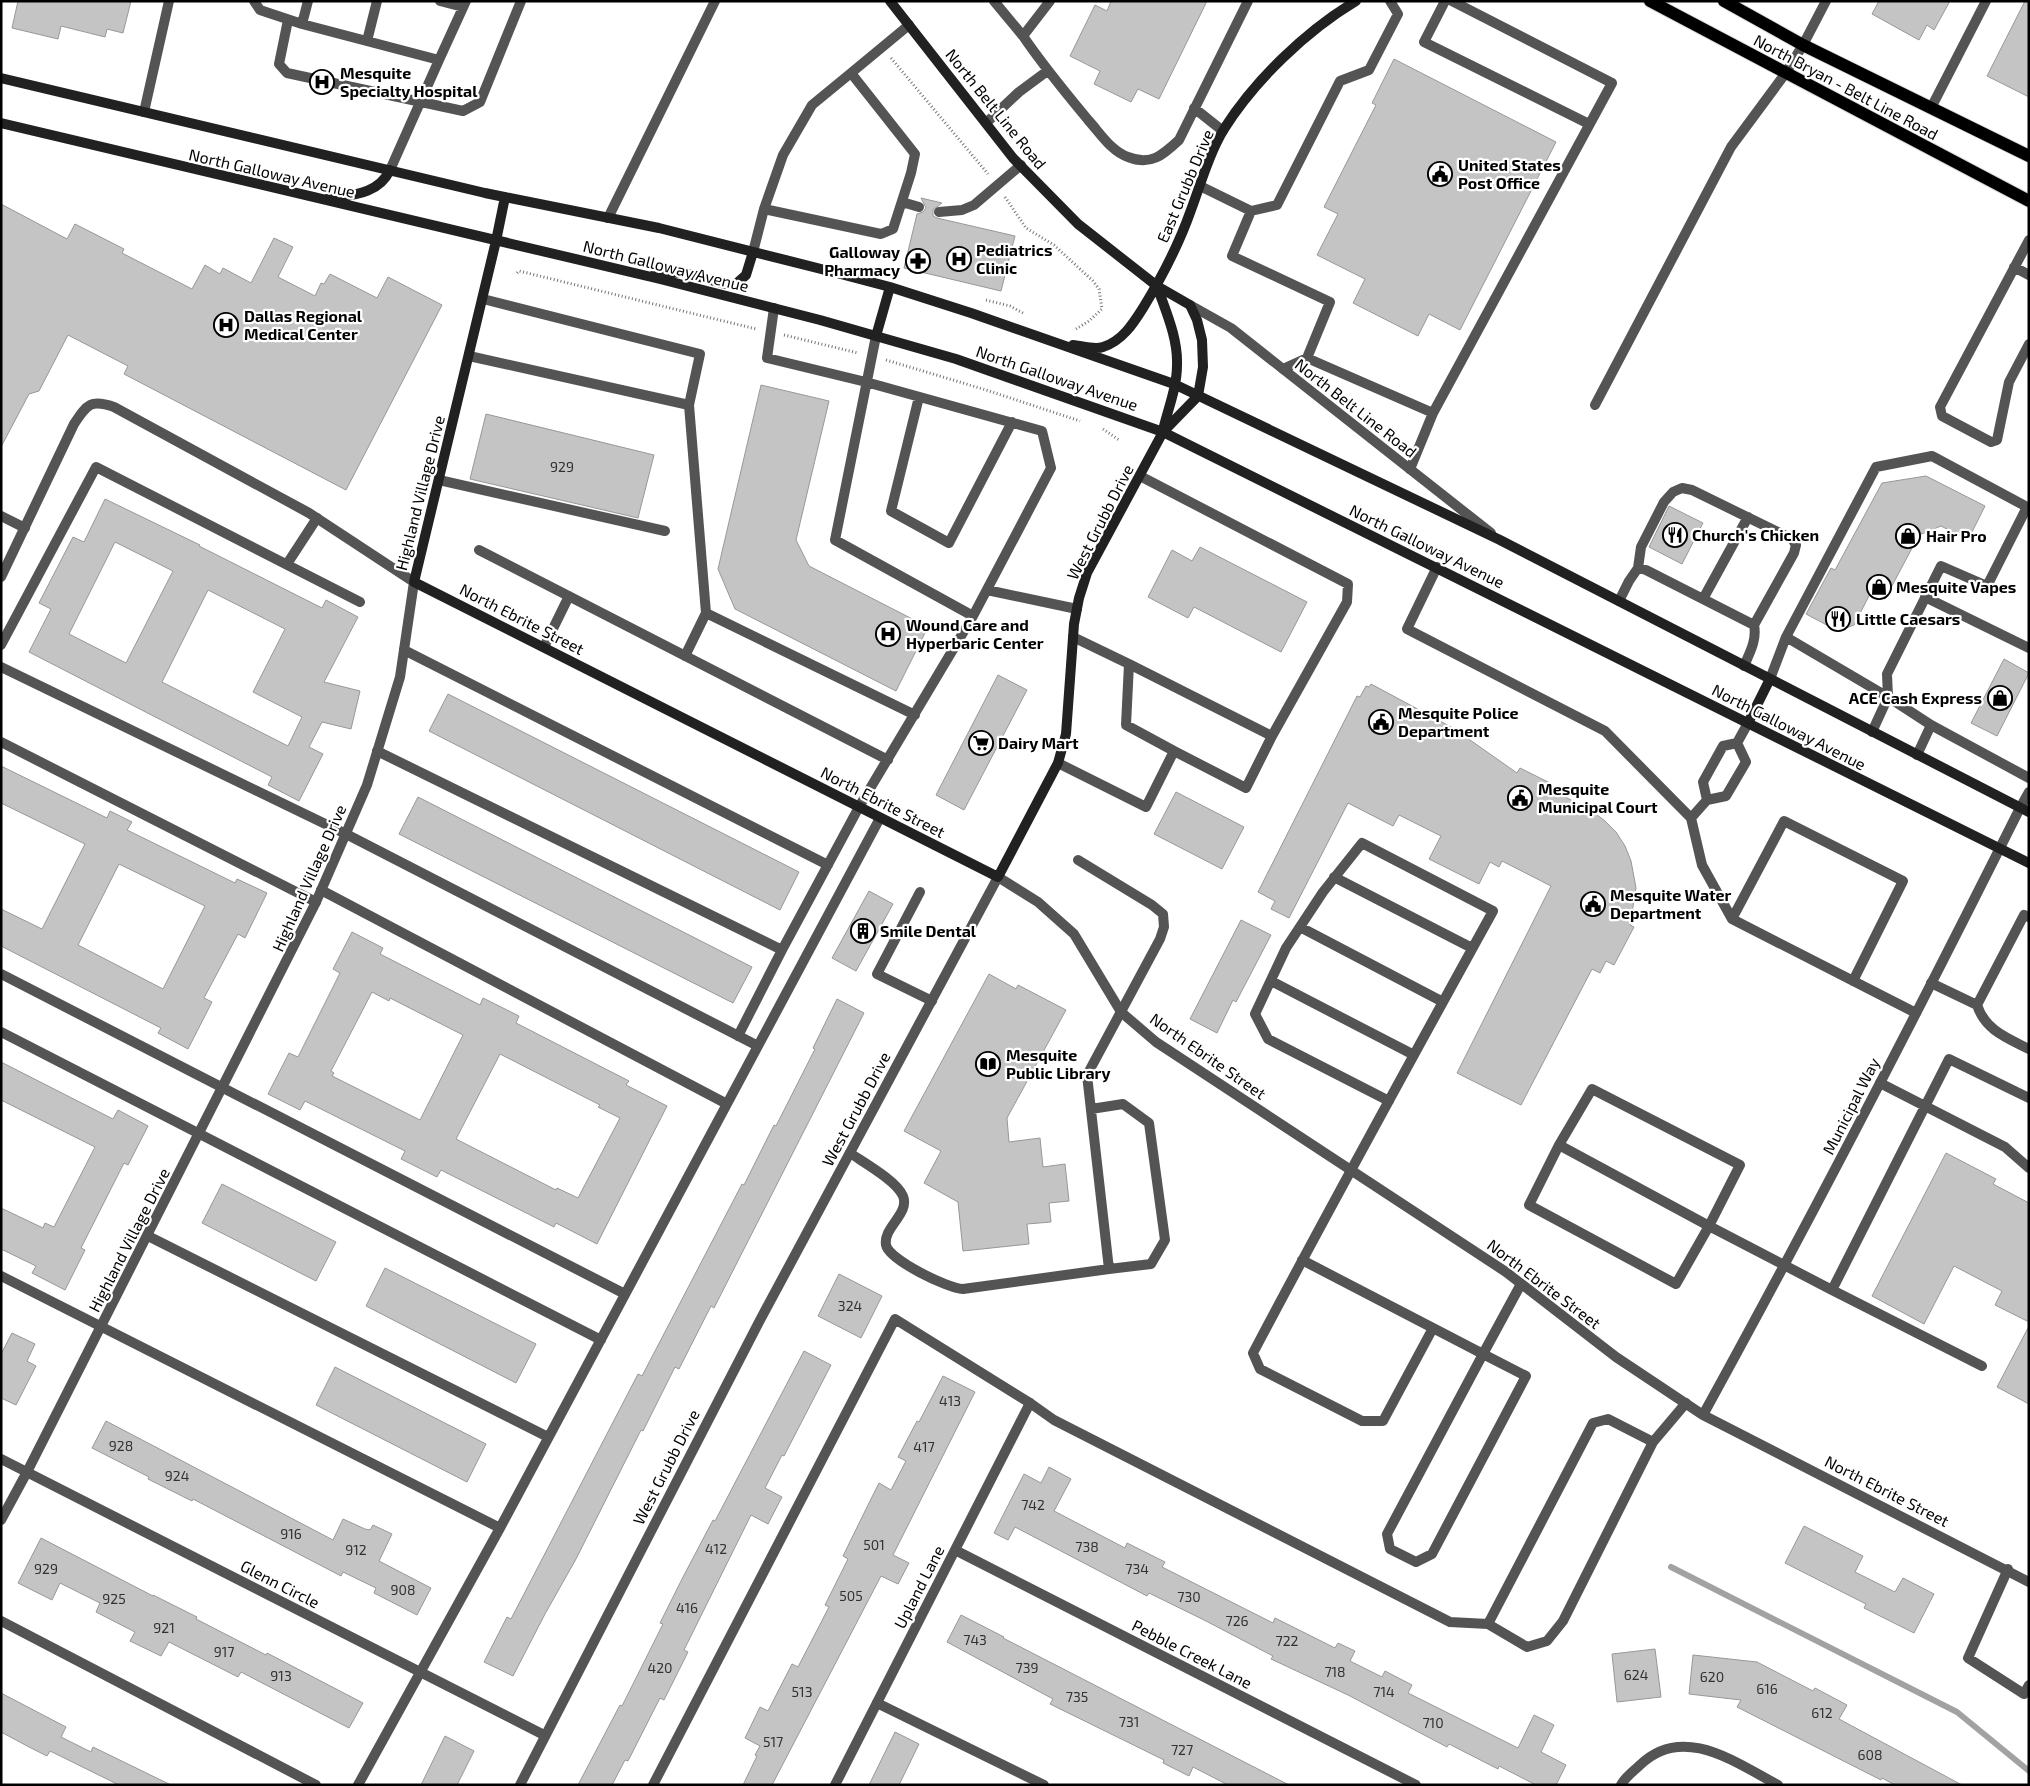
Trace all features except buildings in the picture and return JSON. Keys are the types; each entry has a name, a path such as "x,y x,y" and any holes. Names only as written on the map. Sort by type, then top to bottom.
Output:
{"main road":[{"name":"North Belt Line Road","path":"890,1 1020,165 1078,224 1157,286"},
{"name":"East Grubb Drive","path":"1057,344 1101,348 1114,342 1129,329 1157,286 1178,244 1223,131 1248,94 1288,54 1332,16 1356,1"},
{"name":"North Bryan - Belt Line Road","path":"1650,1 1785,74 2029,201"},
{"name":"North Bryan - Belt Line Road","path":"1724,1 1803,45 2029,156"},
{"name":"North Galloway Avenue","path":"1,78 505,197 659,228 890,287 1174,384 1500,540 2024,810"},
{"name":"North Galloway Avenue","path":"1,123 647,276 774,308 956,359 1163,432 2029,863"},
{"path":"322,200 364,194 385,180 390,170"},
{"name":"Highland Village Drive","path":"414,582 483,299 505,197"},
{"path":"647,276 682,272 725,284 736,284 746,275 753,252"},
{"path":"1157,286 1190,305 1197,320 1202,340 1203,367 1198,396"},
{"name":"West Grubb Drive","path":"998,878 1058,763 1066,734 1073,637 1077,609 1087,573 1163,432 1177,367 1173,330 1157,286"},
{"path":"876,336 890,287"},
{"name":"West Grubb Drive","path":"1163,432 1198,396"},
{"name":"North Ebrite Street","path":"414,582 998,878"},
{"path":"1748,723 1770,679"}],"street":[{"path":"144,112 169,1"},
{"path":"254,1 260,10 288,20 439,60"},
{"path":"302,24 308,1"},
{"path":"367,41 377,1"},
{"path":"390,170 464,4 440,1"},
{"path":"288,20 279,64 287,73 463,111 480,102 521,1"},
{"path":"608,218 715,1"},
{"path":"994,1 1023,36 1046,72 1109,144 1127,157 1145,160 1161,157 1179,140 1248,1"},
{"path":"1023,36 1050,1"},
{"path":"1200,186 1251,211 1277,205 1340,81 1369,70 1398,14 1390,1"},
{"path":"1445,1 1424,42 1589,124"},
{"path":"1410,469 1434,413 1612,83 1452,1"},
{"path":"1594,405 1731,147 1785,74 1826,1"},
{"path":"1931,108 1986,1"},
{"path":"753,252 764,209 783,155 812,106 909,25"},
{"path":"986,124 1019,92 1046,72"},
{"path":"764,209 881,234 892,229 912,173 915,154 851,73"},
{"path":"1194,108 1223,131"},
{"path":"940,212 962,210 974,205 1020,165"},
{"path":"902,202 919,207"},
{"path":"1251,211 1232,256 1330,302 1306,358 1283,370"},
{"path":"2029,240 1940,407 1942,416 1991,442 1997,440 2009,382 2029,344"},
{"path":"2014,267 2029,275"},
{"path":"483,299 700,354 689,405 706,613 685,656"},
{"name":"North Belt Line Road","path":"1190,305 1231,328 1500,540"},
{"path":"738,1036 828,865 860,807 973,616 1051,468 1042,431 919,396 767,358 774,308"},
{"path":"876,336 835,540 973,616"},
{"path":"469,356 689,405"},
{"path":"1306,358 1434,413"},
{"path":"919,396 891,511 948,543 1012,422"},
{"name":"North Ebrite Street","path":"1,577 74,424 87,407 94,402 101,402 148,425 317,518 414,582"},
{"path":"1770,679 1786,637 1876,468 1932,456 2027,506 1987,586 1941,566 1887,674 1888,697 1872,732"},
{"path":"1,645 96,467 360,602"},
{"path":"1129,664 1126,725 1246,788 1272,736 1347,602 1348,584 1140,476"},
{"path":"439,480 665,531"},
{"path":"1619,601 1628,581 1638,568 1644,539 1664,502 1673,492 1682,488 1692,490 1792,539 1796,545 1794,554 1754,625 1756,634 1744,666"},
{"path":"1,516 25,528"},
{"path":"1704,599 1748,517"},
{"path":"287,564 317,518"},
{"path":"479,550 888,760"},
{"path":"1437,567 1407,629 1605,731 1691,818 1702,865 1732,919 1916,1013"},
{"path":"1638,568 1646,570 1754,625"},
{"name":"Highland Village Drive","path":"1,1520 28,1472 223,1088 316,902 346,834 367,785 400,677 414,582"},
{"path":"987,590 1077,609"},
{"path":"544,647 569,596"},
{"path":"1925,597 2029,648"},
{"path":"706,613 915,715"},
{"path":"1073,637 1272,736"},
{"path":"1786,637 1888,697 1931,725 2029,778"},
{"path":"404,650 828,865"},
{"path":"1,667 346,834 758,1046"},
{"path":"1707,800 1703,782 1723,746 1737,743 1748,723"},
{"path":"1917,755 1931,725"},
{"path":"1,742 316,902"},
{"path":"1691,818 1707,800 1726,796 1746,762 1737,743"},
{"path":"377,751 782,950"},
{"path":"1058,763 1146,807 1174,751"},
{"name":"Municipal Way","path":"1704,1415 1880,1083 1999,849 2024,810 2029,792"},
{"path":"358,1785 500,1528 880,818"},
{"path":"1732,919 1784,821 1903,881 1853,981"},
{"path":"1389,1101 1268,1039 1255,1014 1286,948 1334,877 1362,843 1493,910 1253,1353 1260,1369 1362,1421 1383,1421 1433,1328"},
{"path":"1078,860 1164,914 1164,927 1160,939 1087,1075 1109,1269"},
{"path":"1334,877 1472,948"},
{"name":"North Ebrite Street","path":"998,878 1038,902 1074,934 1121,1012 1156,1042 1506,1272 1616,1357 1704,1415 2029,1582"},
{"name":"West Grubb Drive","path":"520,1785 544,1735 759,1322 998,878"},
{"path":"321,890 727,1104"},
{"path":"920,892 877,974 932,1001"},
{"path":"1977,1005 2024,915 2029,917"},
{"path":"1300,927 1443,1002"},
{"path":"1,974 625,1294"},
{"path":"1271,981 1414,1055"},
{"path":"1931,983 1977,1005 1983,1019 1994,1031 2029,1049"},
{"path":"1,1032 601,1340"},
{"path":"1832,1290 1949,1059 2029,1098"},
{"path":"1880,1083 2005,1147 2028,1166"},
{"path":"1592,1089 1740,1165 1709,1226 1676,1284 1529,1205 1559,1145 1592,1089"},
{"path":"850,1153 896,1186 903,1197 903,1209 888,1234 886,1243 890,1253 954,1289 1151,1264 1165,1240 1149,1123 1123,1104 1091,1110"},
{"path":"1559,1145 1709,1226 1982,1366"},
{"path":"148,1236 548,1437"},
{"path":"1302,1260 1483,1354 1526,1376 1432,1554 1416,1562 1390,1549 1387,1534 1483,1354 1521,1284"},
{"path":"1,1276 102,1325 500,1528"},
{"path":"653,1785 895,1319 1054,1420 1450,1622 1488,1624 1528,1647 1547,1641 1563,1620 1653,1442 1686,1403"},
{"name":"Upland Lane","path":"835,1785 1030,1403"},
{"path":"1488,1624 1593,1423 1608,1419 1653,1442"},
{"name":"Glenn Circle","path":"1,1459 544,1735"},
{"name":"Pebble Creek Lane","path":"955,1550 1416,1785"},
{"path":"2008,1570 1968,1658 2024,1694 2029,1686"},
{"path":"1,1621 316,1785"},
{"path":"877,1703 1044,1785"},
{"path":"1621,1785 1649,1756 1665,1749 1694,1746 1716,1753 1778,1785"}],"path":[{"path":"882,48 997,186 1026,228 1054,246 1093,281 1099,289 1102,309 1089,322 1075,330 1067,328"},
{"path":"517,273 519,271 872,356 983,388 1081,422"},
{"path":"979,298 1010,306 1028,316"},
{"path":"1097,427 1119,440"}],"waterway":[{"path":"1671,1567 1957,1712 2029,1771"}],"place":[{"name":"Mesquite Specialty Hospital","path":"322,82"},
{"name":"United States Post Office","path":"1440,174"},
{"name":"Pediatrics Clinic","path":"959,259"},
{"name":"Galloway Pharmacy","path":"918,261"},
{"name":"Dallas Regional Medical Center","path":"226,325"},
{"name":"Church's Chicken","path":"1675,535"},
{"name":"Hair Pro","path":"1908,536"},
{"name":"Mesquite Vapes","path":"1879,587"},
{"name":"Little Caesars","path":"1838,619"},
{"name":"Wound Care and Hyperbaric Center","path":"888,634"},
{"name":"ACE Cash Express","path":"2000,698"},
{"name":"Mesquite Police Department","path":"1381,722"},
{"name":"Dairy Mart","path":"981,743"},
{"name":"Mesquite Municipal Court","path":"1520,798"},
{"name":"Mesquite Water Department","path":"1593,904"},
{"name":"Smile Dental","path":"863,931"},
{"name":"Mesquite Public Library","path":"988,1064"}]}
